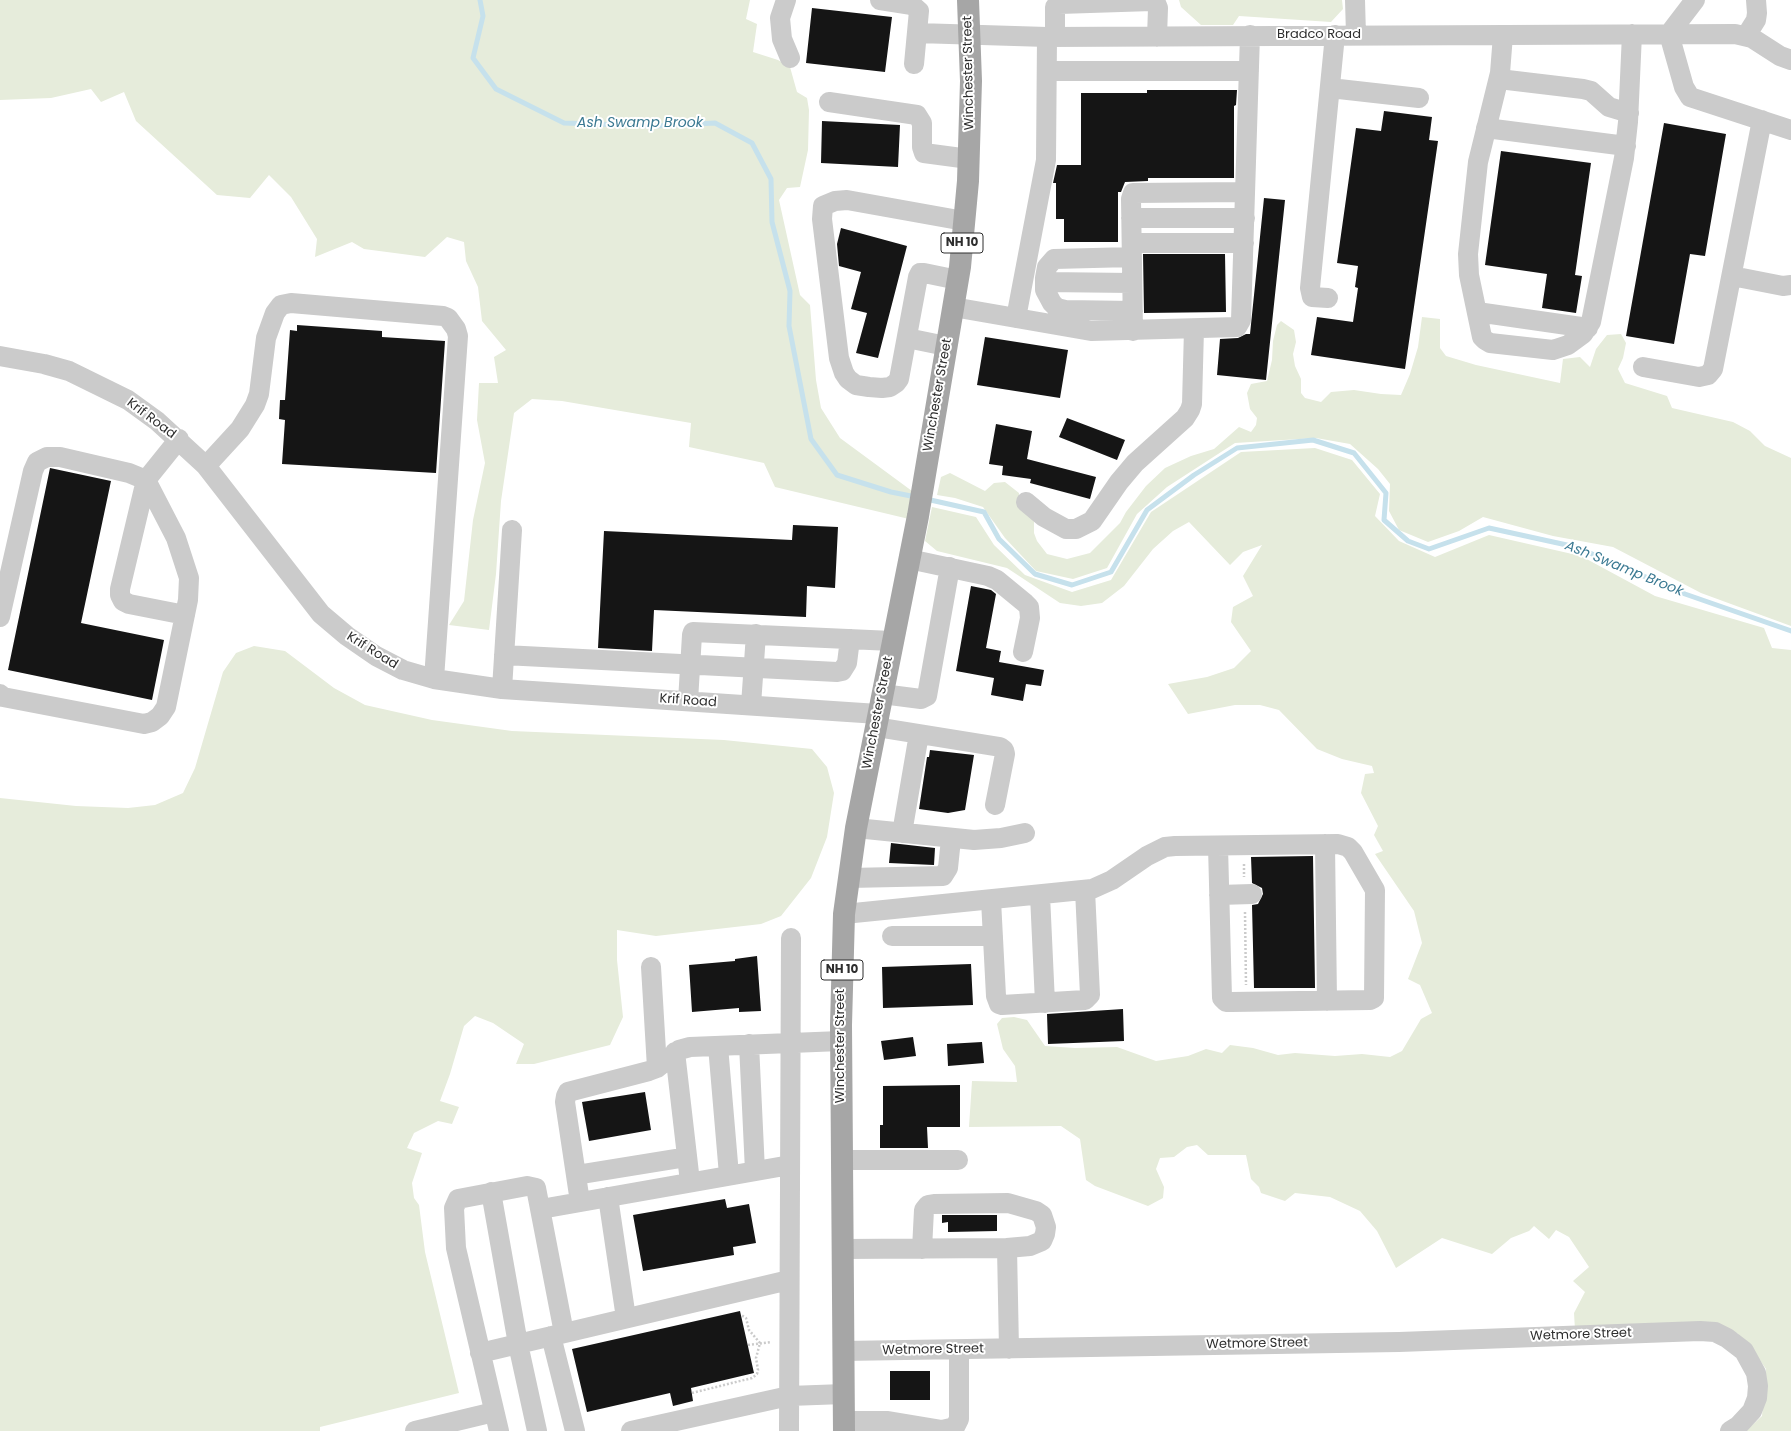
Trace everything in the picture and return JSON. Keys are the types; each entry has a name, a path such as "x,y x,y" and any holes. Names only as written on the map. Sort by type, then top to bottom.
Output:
{"main road":[{"name":"Winchester Street","path":"844,1426 841,1041 844,914 856,828 878,711 918,516 958,280 969,159 971,81 968,0"}],"street":[{"path":"786,0 780,18 782,39 790,58"},
{"path":"880,0 912,5 919,11 914,64"},
{"path":"1355,0 1356,35"},
{"path":"1695,0 1669,34 1684,86 1690,97 1791,130"},
{"path":"1756,0 1756,20 1746,36 1780,56 1791,60"},
{"path":"1016,318 1046,160 1047,71 1055,7 1059,4 1152,1 1158,8 1157,37"},
{"name":"Bradco Road","path":"917,33 1051,37 1632,34 1746,36"},
{"path":"1503,35 1502,62 1499,79 1478,162 1468,259 1469,275 1482,337 1490,343 1553,350 1568,345 1583,334 1588,328 1620,186 1626,146 1629,113 1632,34"},
{"path":"953,307 1091,332 1238,327 1240,324 1244,243 1250,35"},
{"path":"1328,298 1312,297 1310,288 1335,36"},
{"path":"1047,71 1249,71"},
{"path":"1499,79 1591,91 1609,106 1629,113"},
{"path":"1330,88 1419,98"},
{"path":"830,102 917,115 922,123 922,147 924,153 969,159"},
{"path":"1643,367 1699,377 1708,376 1713,369 1762,120"},
{"path":"1486,128 1626,146"},
{"path":"1133,331 1131,199 1133,193 1245,192"},
{"path":"958,280 920,273 899,378 890,387 882,388 856,385 848,379 844,373 839,358 822,219 823,206 835,201 847,200 964,221"},
{"path":"1131,218 1244,218"},
{"path":"1133,311 1065,310 1057,308 1048,297 1045,290 1047,267 1054,260 1132,250 1244,243"},
{"path":"1732,276 1783,286 1791,285"},
{"path":"1045,282 1132,283"},
{"path":"206,466 240,429 255,405 259,394 266,338 277,308 281,305 291,303 443,316 448,318 456,329 458,336 434,679"},
{"path":"1477,312 1588,328"},
{"path":"1026,502 1044,518 1066,528 1076,529 1092,521 1123,477 1135,463 1185,418 1190,410 1192,404 1194,329"},
{"path":"907,338 946,346"},
{"name":"Krif Road","path":"0,356 44,364 69,371 128,400 157,421 179,439 206,466 321,614 347,636 376,656 404,670 434,679 502,689 751,705 878,711"},
{"path":"179,439 146,480 120,589 120,595 123,601 129,604 185,615"},
{"path":"0,617 33,471 37,462 47,457 60,457 129,472 146,480 176,538 185,561 189,578 185,615 166,707 160,716 152,722 144,724 3,697 0,694"},
{"path":"502,689 512,530"},
{"path":"909,559 988,576 997,580 1029,607 1030,618 1023,652"},
{"path":"878,711 921,699 926,696 950,567"},
{"path":"688,701 693,632 892,641"},
{"path":"751,705 756,634"},
{"path":"504,654 753,668 842,671 848,663 850,639"},
{"path":"878,711 919,734 1000,747 1004,750 995,805"},
{"path":"902,833 919,734"},
{"path":"856,828 951,839 974,840 1001,838 1025,833"},
{"path":"849,878 943,876 948,868 951,839"},
{"path":"1325,844 1327,1001"},
{"path":"844,914 1085,890 1103,886 1148,856 1165,847 1244,845 1325,844 1343,845 1353,852 1373,885 1375,897 1374,998 1370,1000 1226,1002 1222,998 1218,846"},
{"path":"991,900 996,996 999,1004 1085,1000 1090,995 1085,890"},
{"path":"1220,895 1248,894"},
{"path":"1040,895 1046,1003"},
{"path":"892,936 993,936"},
{"path":"789,1431 791,938"},
{"path":"651,967 657,1068"},
{"path":"580,1202 565,1102 568,1092 657,1068 675,1052 690,1047 841,1041"},
{"path":"749,1044 755,1171"},
{"path":"718,1046 729,1175"},
{"path":"675,1052 690,1182"},
{"path":"576,1175 688,1157"},
{"path":"842,1160 958,1160"},
{"path":"541,1209 790,1164"},
{"path":"499,1431 456,1248 454,1208 455,1203 461,1197 532,1186 536,1188 538,1193 541,1209 557,1335 575,1431"},
{"path":"491,1192 518,1344 537,1431"},
{"path":"608,1197 626,1318"},
{"path":"842,1249 922,1249 1007,1248 1030,1246 1042,1241 1045,1234 1045,1221 1042,1215 1008,1203 928,1205 924,1210 922,1249"},
{"path":"1007,1248 1009,1349"},
{"path":"480,1353 790,1280"},
{"name":"Wetmore Street","path":"843,1351 1400,1342 1671,1332 1715,1332 1727,1338 1744,1352 1751,1362 1757,1380 1757,1398 1752,1411 1746,1419 1730,1431"},
{"path":"844,1426 888,1421 942,1430 955,1427 959,1419 959,1350"},
{"path":"631,1431 789,1396 808,1394 844,1394"},
{"path":"415,1431 494,1412"}],"path":[{"path":"1244,845 1248,894 1246,1002"},
{"path":"741,1315 746,1318 749,1330 760,1343"},
{"path":"748,1345 760,1343"},
{"path":"692,1393 754,1377 758,1372 756,1358 760,1343"}],"green space":[{"path":"0,0 750,0 746,19 757,24 753,52 778,60 790,67 797,92 807,98 809,110 808,150 800,187 787,188 779,200 800,295 810,305 816,380 821,408 840,438 912,491 909,519 775,487 764,463 689,447 691,423 562,401 532,399 514,413 501,501 496,574 489,630 449,625 464,601 473,520 485,463 477,420 479,383 498,383 494,357 506,350 482,321 478,287 466,261 464,242 447,237 425,257 364,249 352,242 315,257 317,239 291,197 269,175 250,198 217,195 136,121 124,92 101,102 91,89 51,98 0,100"},
{"path":"1179,0 1342,0 1343,9 1331,22 1239,16 1233,25 1201,25 1181,7"},
{"path":"1422,317 1440,319 1440,348 1446,356 1476,365 1560,383 1563,359 1580,357 1590,367 1596,349 1607,335 1621,334 1626,343 1623,358 1618,369 1625,383 1667,396 1672,408 1733,422 1750,431 1765,446 1791,458 1791,626 1701,593 1613,547 1553,536 1483,517 1459,531 1428,542 1399,530 1389,511 1390,484 1378,469 1350,444 1316,438 1235,443 1167,487 1137,514 1107,568 1073,579 1036,571 1005,538 983,507 955,498 937,495 941,477 950,473 985,491 994,483 1005,482 1019,493 1019,503 1034,521 1034,533 1037,541 1047,554 1067,559 1090,553 1120,523 1126,512 1146,486 1165,468 1191,456 1214,449 1239,427 1251,432 1256,425 1257,418 1250,409 1247,393 1251,384 1267,381 1272,360 1273,341 1277,325 1281,321 1294,330 1296,342 1293,354 1295,366 1301,379 1301,393 1305,398 1321,402 1331,392 1354,390 1401,395 1410,374 1418,347"},
{"path":"1315,448 1352,460 1380,494 1375,516 1399,541 1435,557 1489,535 1581,556 1655,596 1764,628 1772,648 1791,650 1791,1431 1746,1431 1762,1416 1766,1369 1755,1353 1737,1333 1575,1330 1574,1313 1585,1292 1573,1281 1589,1267 1569,1237 1556,1230 1549,1239 1534,1226 1529,1231 1511,1238 1492,1254 1442,1238 1396,1268 1377,1231 1360,1211 1330,1197 1295,1193 1285,1201 1261,1193 1259,1187 1251,1179 1246,1155 1208,1155 1197,1145 1187,1147 1174,1157 1160,1158 1156,1169 1164,1187 1163,1198 1148,1206 1095,1186 1086,1180 1080,1139 1061,1126 969,1127 972,1081 1017,1082 1015,1066 1003,1049 997,1024 1002,1018 1014,1017 1027,1020 1045,1046 1075,1048 1117,1047 1156,1061 1188,1056 1206,1049 1222,1053 1230,1045 1253,1048 1278,1055 1295,1053 1335,1056 1362,1054 1390,1057 1402,1051 1421,1019 1432,1013 1420,985 1408,979 1422,943 1414,911 1375,854 1383,851 1374,835 1378,826 1361,793 1365,774 1374,773 1372,766 1342,759 1317,749 1279,710 1260,705 1235,705 1188,714 1168,684 1207,677 1234,668 1251,651 1231,622 1233,607 1253,596 1243,576 1262,545 1243,552 1230,565 1189,522 1173,531 1153,549 1124,586 1102,603 1081,606 1060,603 1007,568 937,551 925,541 932,507 976,517 994,545 1025,575 1072,592 1111,580 1151,512 1241,452"},
{"path":"254,646 285,651 334,688 365,705 432,720 512,731 724,740 812,749 827,767 834,793 827,837 811,878 781,916 761,924 656,936 617,930 617,960 623,1017 610,1045 534,1064 516,1064 524,1044 493,1023 475,1016 464,1026 450,1074 440,1101 459,1107 452,1124 438,1121 414,1133 407,1148 422,1153 412,1183 414,1198 419,1205 425,1252 459,1393 320,1427 320,1431 0,1431 0,798 76,806 128,808 155,805 183,793 195,768 223,672 236,653"}],"building":[{"path":"812,8 892,17 885,72 806,63"},
{"path":"1147,90 1237,90 1236,105 1234,106 1234,178 1148,178 1148,181 1125,182 1121,192 1118,192 1118,242 1064,242 1064,219 1056,219 1056,183 1053,183 1057,165 1081,165 1081,93 1147,93"},
{"path":"1384,111 1432,117 1429,140 1438,141 1405,369 1311,355 1317,317 1353,322 1358,288 1355,287 1358,266 1337,263 1356,128 1381,131"},
{"path":"822,121 900,125 898,167 821,163"},
{"path":"1664,123 1726,134 1705,256 1690,254 1674,344 1626,336"},
{"path":"1501,151 1591,163 1575,275 1582,276 1576,313 1542,308 1547,274 1485,265"},
{"path":"1264,198 1285,200 1266,380 1217,375 1220,339 1238,338 1246,334 1250,334"},
{"path":"841,228 907,246 878,358 856,353 867,313 851,309 861,272 839,266 837,244"},
{"path":"1143,254 1225,254 1226,312 1144,313"},
{"path":"297,325 382,331 382,337 445,341 436,473 282,464 285,420 279,419 280,400 285,400 290,330 297,331"},
{"path":"985,337 1068,350 1060,398 977,385"},
{"path":"1067,418 1125,440 1117,460 1059,437"},
{"path":"996,424 1032,431 1027,459 1096,477 1090,499 1030,483 1031,479 1002,475 1003,466 989,464"},
{"path":"50,468 111,481 81,623 164,640 152,700 8,670"},
{"path":"793,525 838,527 835,588 807,586 806,617 654,610 652,651 598,648 604,531 792,540"},
{"path":"971,586 991,590 996,594 986,648 1001,651 999,662 1044,670 1041,686 1026,684 1023,701 991,695 994,678 956,671"},
{"path":"930,750 974,755 965,810 948,813 919,809 927,757 929,757"},
{"path":"891,843 935,848 934,865 889,863"},
{"path":"1313,856 1315,988 1254,988 1252,905 1258,904 1263,894 1262,888 1252,883 1251,857"},
{"path":"757,956 761,1011 739,1012 739,1008 692,1012 689,965 735,961 735,959"},
{"path":"971,964 973,1005 883,1008 882,967"},
{"path":"1123,1009 1124,1041 1048,1044 1047,1014"},
{"path":"913,1037 916,1056 884,1060 881,1041"},
{"path":"982,1042 984,1063 948,1066 947,1044"},
{"path":"960,1085 960,1127 927,1127 928,1148 880,1148 880,1125 883,1125 883,1086"},
{"path":"645,1092 651,1130 589,1141 582,1102"},
{"path":"725,1199 727,1208 749,1204 756,1243 733,1247 734,1255 643,1271 633,1215"},
{"path":"942,1215 997,1215 997,1231 948,1232 948,1222 942,1223"},
{"path":"740,1311 754,1373 691,1388 693,1401 673,1406 670,1393 587,1412 572,1349"},
{"path":"890,1371 930,1371 930,1400 890,1400"}],"waterway":[{"name":"Ash Swamp Brook","path":"480,0 483,16 473,58 496,89 564,123 655,126 715,123 752,143 771,179 772,222 790,291 789,326 811,439 837,475 891,492 916,497"},
{"name":"Ash Swamp Brook","path":"926,499 984,512 999,539 1035,574 1072,585 1111,572 1147,510 1194,475 1237,448 1313,440 1354,453 1386,493 1384,520 1408,541 1429,549 1489,528 1576,547 1685,594 1791,631"}]}
